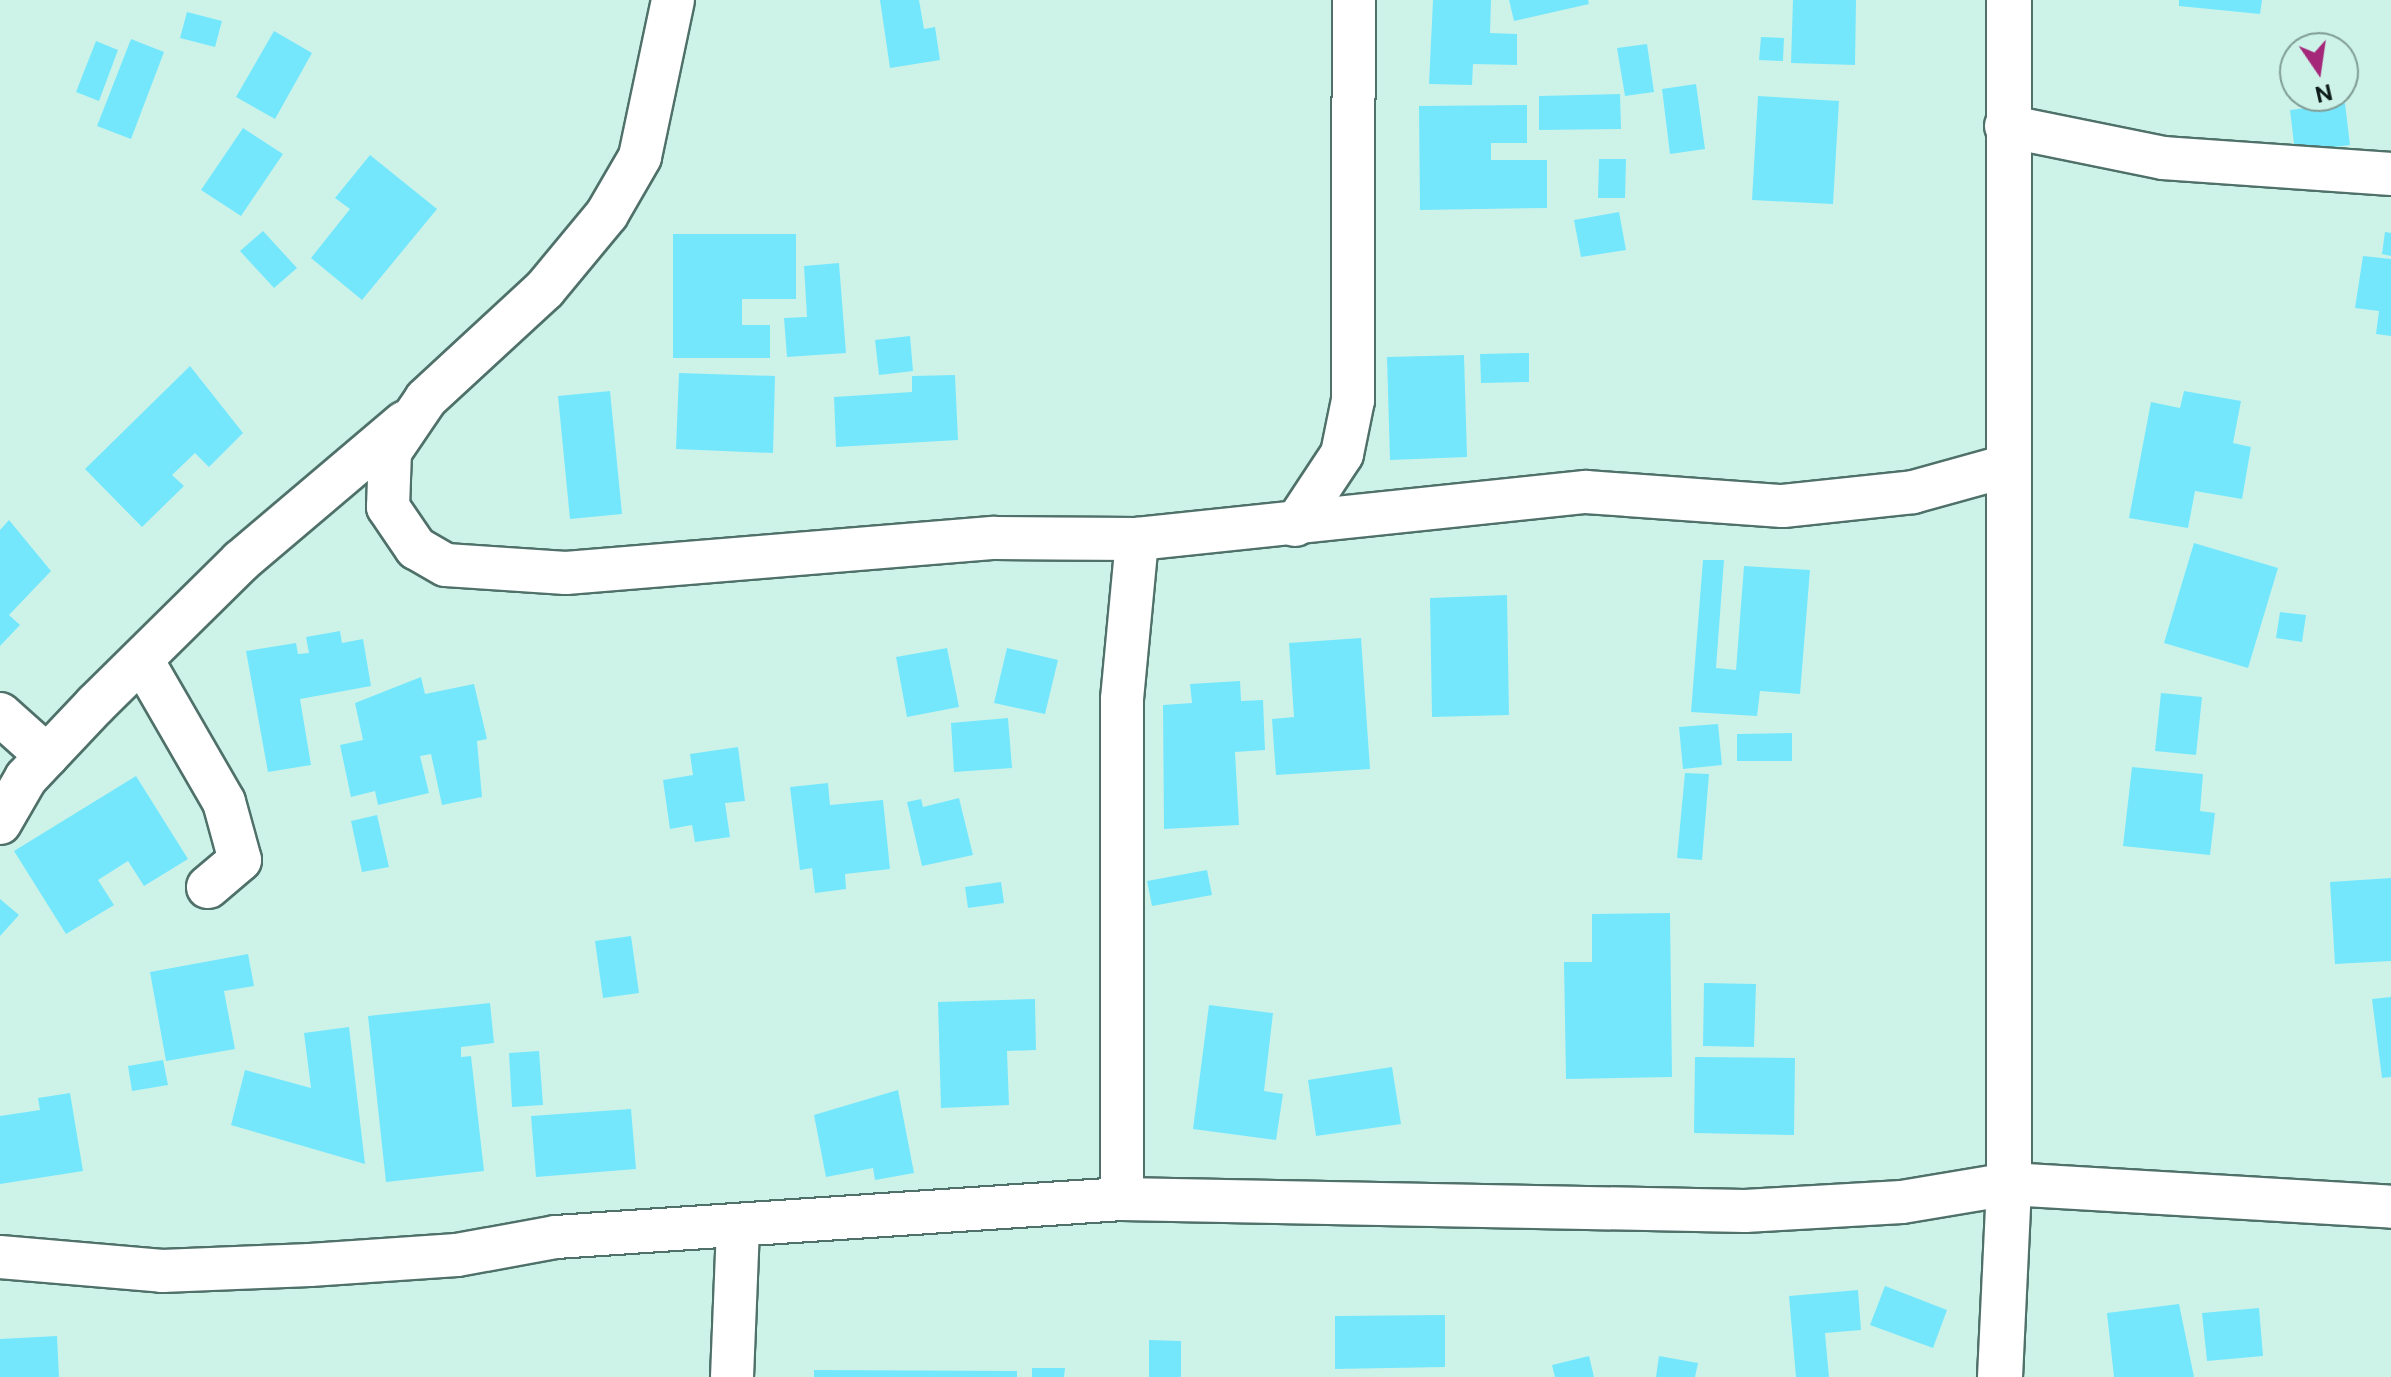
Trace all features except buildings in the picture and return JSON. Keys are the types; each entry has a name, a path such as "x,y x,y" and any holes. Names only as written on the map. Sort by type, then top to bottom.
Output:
{"street":[{"path":"0,823 47,756 142,660 241,561 406,422 545,289 607,214 640,157 673,0"},
{"path":"1295,525 1342,454 1353,400 1354,0"},
{"path":"2000,1377 2009,1184 2006,126 2009,0"},
{"path":"2006,126 2163,158 2391,174"},
{"path":"406,422 390,452 388,507 416,548 475,570 566,573 995,538 1137,539 1295,525 1586,492 1725,505 1858,501 2007,466"},
{"path":"1122,1199 1122,699 1137,539"},
{"path":"142,660 224,802 240,860 208,887"},
{"path":"0,714 47,756"},
{"path":"0,1257 162,1271 457,1255 556,1237 1122,1199 1745,1211 1902,1202 2009,1184 2391,1207"},
{"path":"732,1377 738,1226"}]}
